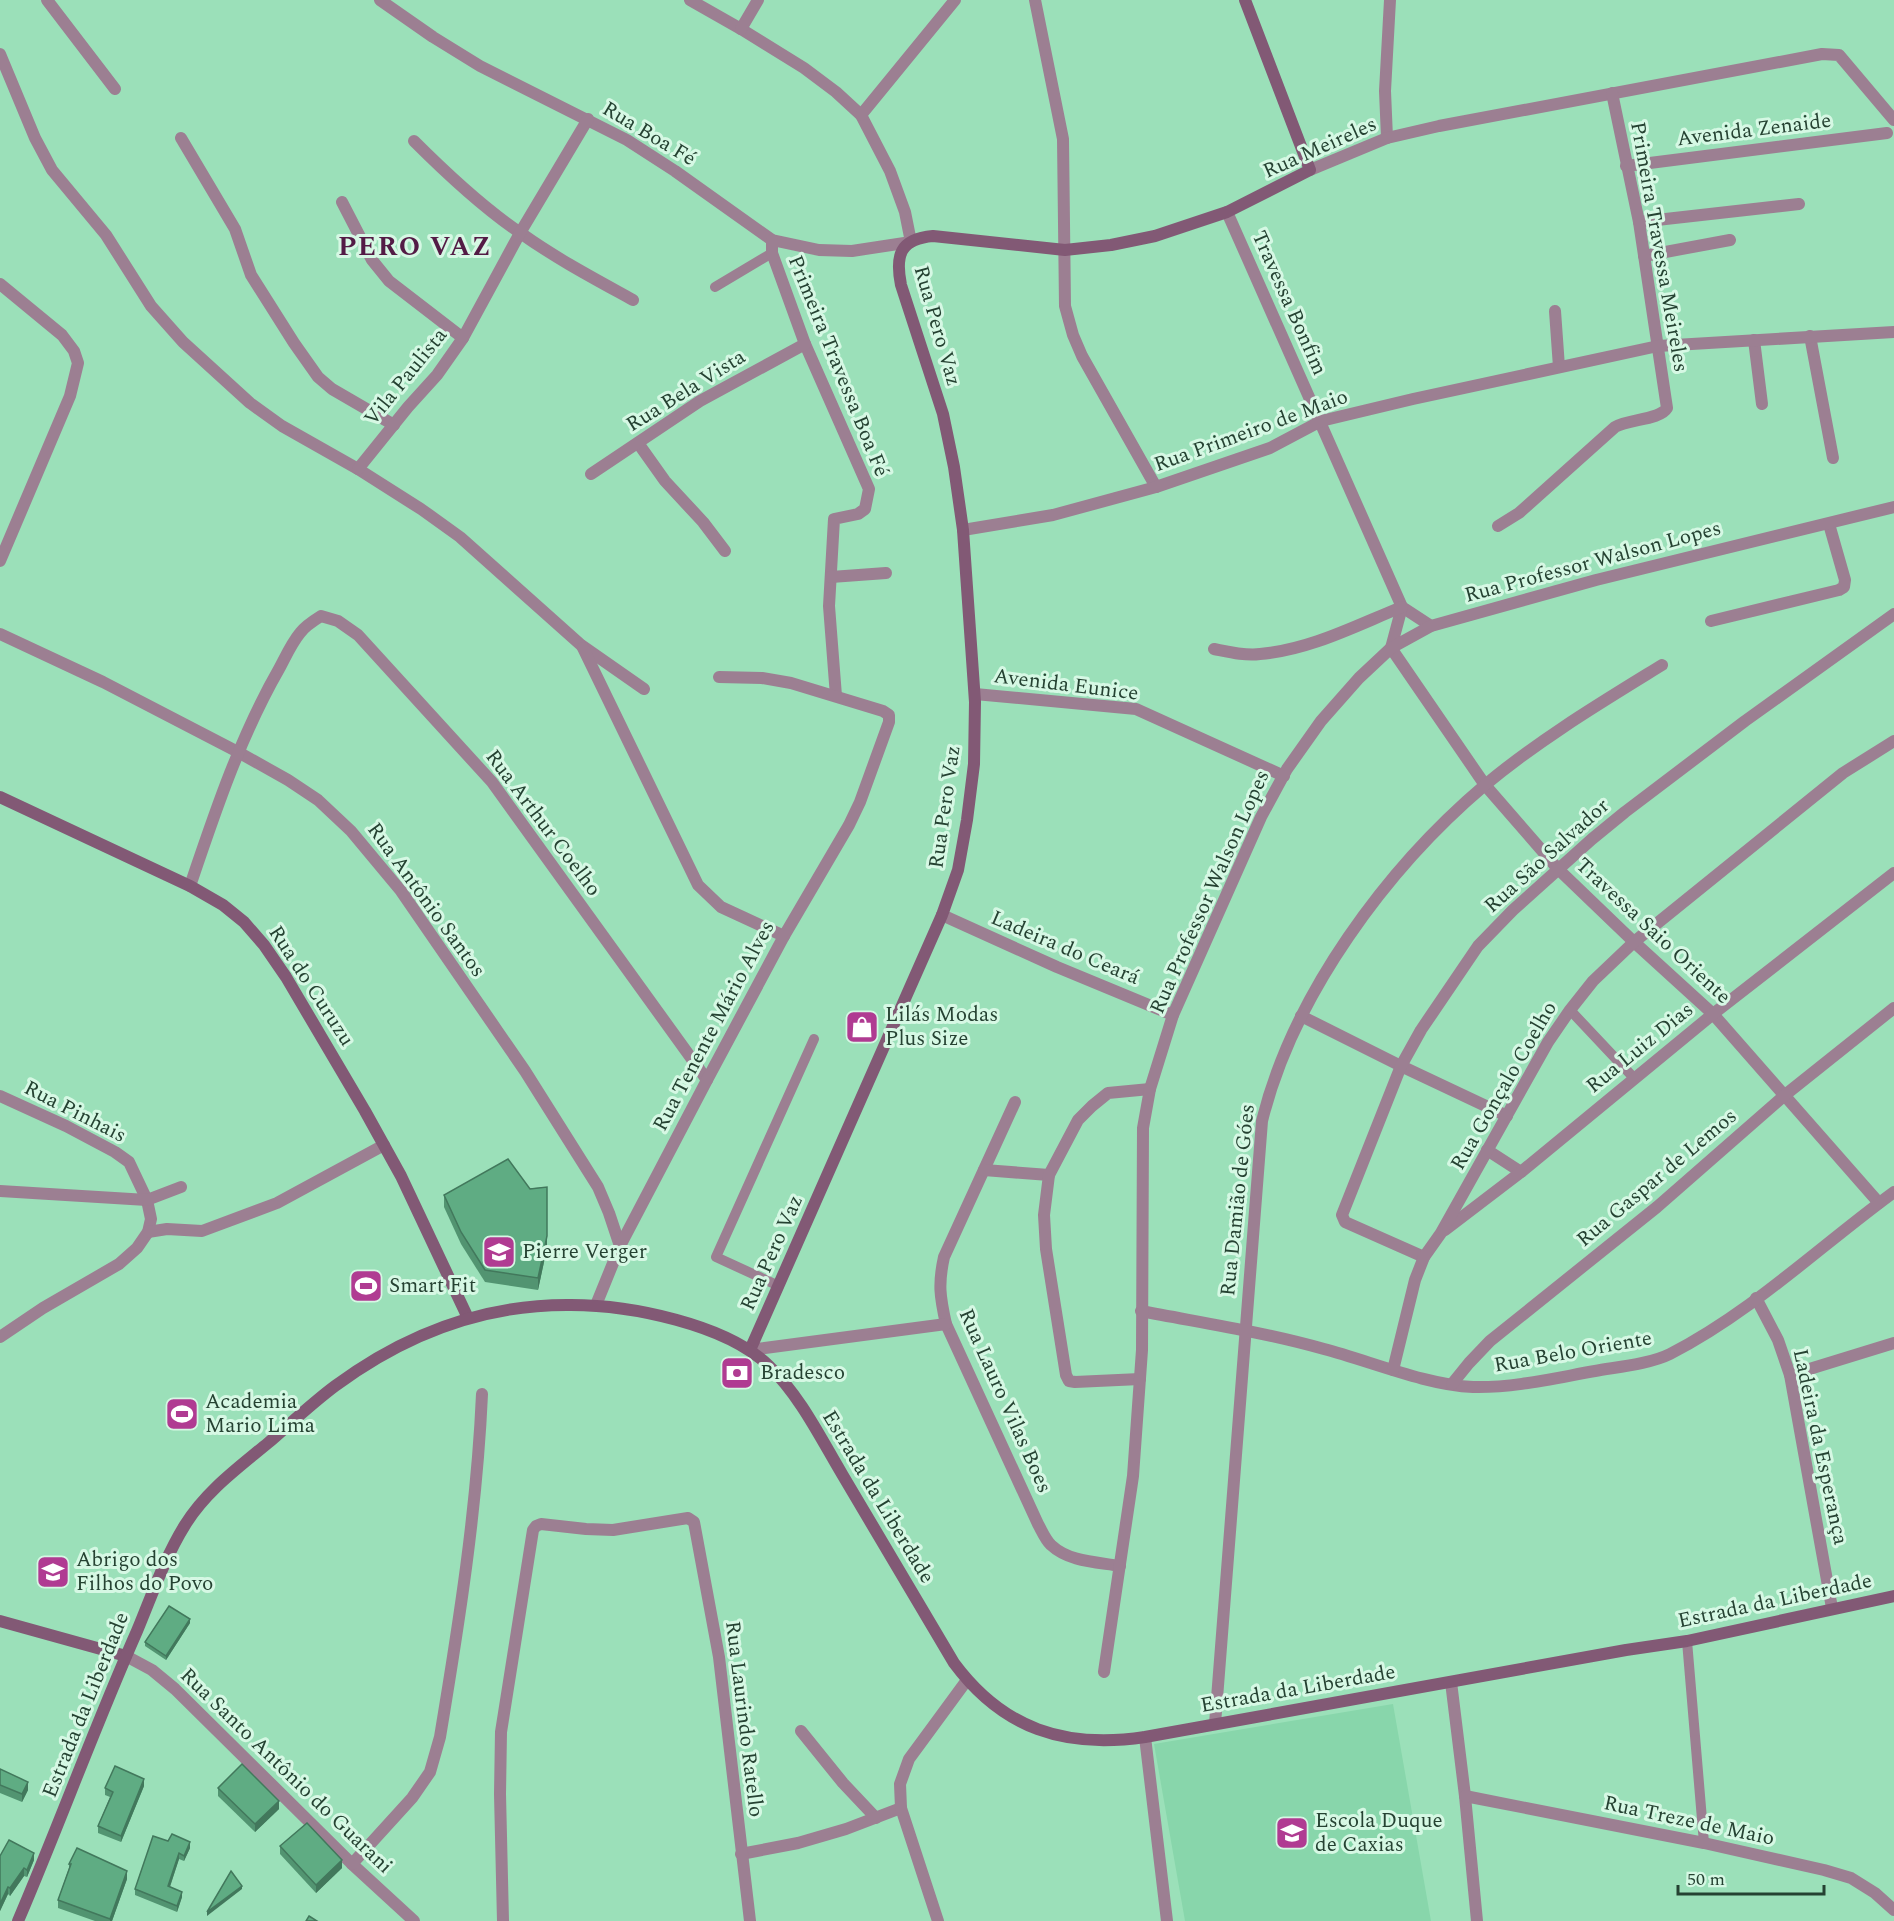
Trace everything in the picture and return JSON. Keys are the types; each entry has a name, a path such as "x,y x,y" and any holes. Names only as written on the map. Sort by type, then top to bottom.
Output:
{"main road":[{"path":"1245,0 1310,170"},
{"name":"Rua Meireles","path":"911,242 921,237 933,236 1065,250 1111,246 1155,236 1227,212 1310,170"},
{"name":"Rua Pero Vaz","path":"750,1350 942,915 958,870 967,820 974,764 975,694 963,530 954,467 943,414 898,268 898,258 902,250 911,242"},
{"name":"Rua do Curuzu","path":"0,797 190,886 223,905 244,922 264,945 325,1042 384,1145 468,1318"},
{"name":"Estrada da Liberdade","path":"22,1920 126,1656 173,1546 187,1521 224,1479 332,1388 361,1368 426,1332 468,1318 515,1308 547,1305 630,1308 725,1336 750,1350 769,1366 803,1409 954,1663 967,1680 1003,1711 1020,1722 1067,1738 1117,1741 1145,1737 1687,1641 1894,1596"},
{"path":"0,1621 126,1656"}],"street":[{"path":"47,0 115,89"},
{"name":"Rua Boa Fé","path":"380,0 480,66 588,119 675,171 772,247 841,251 911,242"},
{"path":"690,0 804,68 836,92 861,115 890,171 905,212 911,242"},
{"path":"741,29 758,0"},
{"path":"861,115 955,0"},
{"path":"1035,0 1063,139 1065,306 1082,356 1156,487"},
{"path":"1388,138 1385,91 1390,0"},
{"path":"0,54 35,138 52,170 106,235 151,306 183,342 250,403 282,426 421,508 460,537 581,645 644,689"},
{"name":"Rua Meireles","path":"1310,170 1388,138 1439,126 1822,54 1839,55 1894,120"},
{"name":"Primeira Travessa Meireles","path":"1498,526 1519,513 1615,427 1622,423 1663,414 1667,408 1639,222 1612,93"},
{"name":"Vila Paulista","path":"358,469 393,425 438,375 463,338 520,233 588,119"},
{"name":"Avenida Zenaide","path":"1626,166 1887,133"},
{"path":"181,138 235,229 251,275 318,376 332,389 393,425"},
{"path":"414,141 440,167 520,233 558,258 633,300"},
{"path":"342,202 372,260 389,281 463,338"},
{"path":"1639,222 1799,204"},
{"name":"Travessa Bonfim","path":"1227,212 1402,607"},
{"path":"1644,256 1730,240"},
{"name":"Primeira Travessa Boa Fé","path":"772,247 805,344 869,489 865,509 858,514 834,519 831,577"},
{"path":"0,284 62,336 74,351 78,363 70,396 0,561"},
{"path":"1555,311 1560,367"},
{"name":"Rua Primeiro de Maio","path":"963,530 1053,515 1156,487 1270,448 1321,422 1658,346 1894,332"},
{"path":"1810,336 1833,458"},
{"path":"1754,340 1761,404"},
{"name":"Rua Bela Vista","path":"591,474 699,401 805,344"},
{"path":"638,443 665,481 703,522 725,551"},
{"name":"Rua Professor Walson Lopes","path":"1104,1672 1133,1476 1142,1311 1143,1128 1150,1089 1173,1015 1261,817 1284,776 1321,721 1359,678 1391,648 1431,626 1596,579 1894,507"},
{"path":"1711,621 1839,591 1844,586 1845,580 1829,524"},
{"path":"719,677 762,678 791,683 836,696 830,606 831,577 886,573"},
{"path":"1402,607 1431,626"},
{"path":"1391,648 1402,607"},
{"path":"1214,649 1258,654 1282,651 1308,645 1402,607"},
{"name":"Rua São Salvador","path":"1424,1257 1345,1222 1342,1215 1401,1066 1421,1030 1478,946 1558,868 1625,812 1736,728 1894,614"},
{"name":"Rua Arthur Coelho","path":"238,752 269,687 299,634 321,616 338,621 358,635 492,782 707,1080"},
{"name":"Rua Antônio Santos","path":"0,634 103,682 288,780 318,800 351,831 401,891 525,1071 581,1158 606,1204 620,1246"},
{"path":"581,645 698,885 721,907 784,936"},
{"name":"Travessa Saio Oriente","path":"1391,648 1485,785 1558,868 1713,1014 1880,1203"},
{"name":"Rua Damião de Góes","path":"1215,1724 1262,1121 1273,1079 1301,1016 1356,928 1390,882 1436,832 1485,785 1568,724 1662,665"},
{"name":"Avenida Eunice","path":"975,694 1136,709 1284,776"},
{"name":"Rua Tenente Mário Alves","path":"596,1305 620,1246 784,936 849,825 873,768 889,722 889,715 836,696"},
{"name":"Rua Gonçalo Coelho","path":"1393,1370 1408,1305 1424,1257 1442,1233 1548,1042 1593,981 1634,942 1843,773 1894,741"},
{"path":"190,886 213,816 238,752"},
{"name":"Rua Luiz Dias","path":"1442,1233 1521,1172 1713,1014 1894,873"},
{"name":"Ladeira do Ceará","path":"942,915 1057,967 1173,1015"},
{"name":"Rua Gaspar de Lemos","path":"1452,1384 1468,1363 1490,1341 1657,1207 1785,1095 1894,1008"},
{"path":"1301,1016 1507,1116"},
{"path":"1140,1379 1075,1382 1069,1380 1066,1375 1046,1249 1044,1215 1049,1175 1078,1120 1108,1093 1150,1089"},
{"name":"Rua Pinhais","path":"0,1096 66,1126 129,1162 147,1200 151,1219 148,1232"},
{"name":"Rua Lauro Vilas Boes","path":"1015,1102 944,1257 939,1279 940,1298 946,1324 1038,1524 1049,1543 1062,1553 1080,1560 1120,1566"},
{"path":"0,1337 43,1308 119,1264 137,1248 148,1232 167,1229 202,1232 277,1203 384,1145"},
{"path":"1488,1150 1521,1172"},
{"path":"984,1170 1049,1175"},
{"path":"0,1191 147,1200 181,1186"},
{"name":"Rua Belo Oriente","path":"1142,1311 1245,1329 1452,1384 1489,1387 1523,1384 1631,1365 1667,1356 1703,1335 1756,1298 1894,1192"},
{"name":"Ladeira da Esperança","path":"1756,1298 1778,1340 1790,1375 1832,1608"},
{"path":"750,1350 946,1324"},
{"path":"1790,1375 1894,1343"},
{"path":"352,1864 418,1789 430,1772 440,1737 475,1502 480,1453 482,1394"},
{"name":"Rua Laurindo Ratello","path":"503,1921 501,1732 533,1530 540,1524 613,1530 688,1518 694,1522 719,1657 750,1921"},
{"name":"Rua Santo Antônio do Guarani","path":"126,1656 152,1670 175,1689 352,1864 414,1921"},
{"path":"938,1921 901,1808 900,1784 909,1759 967,1680"},
{"path":"1451,1682 1477,1921"},
{"path":"801,1731 843,1783 876,1818"},
{"path":"1145,1737 1167,1921"},
{"name":"Rua Treze de Maio","path":"1465,1796 1704,1843 1824,1870 1851,1878 1875,1893 1894,1910"},
{"path":"741,1854 798,1843 846,1829 901,1808"}],"lane":[{"path":"715,287 772,247"},
{"path":"1570,1010 1634,1078"},
{"path":"779,1286 716,1257 814,1039"},
{"path":"1687,1641 1704,1843"}],"shaded area":[{"name":"Escola Duque de Caxias","path":"1393,1704 1431,1921 1185,1921 1154,1744"}],"building":[{"path":"508,1159 530,1189 547,1187 547,1236 538,1278 485,1270 461,1232 444,1195"},
{"path":"169,1606 190,1619 166,1656 145,1642"},
{"path":"242,1764 279,1801 255,1824 218,1788"},
{"path":"115,1766 144,1779 121,1836 98,1826 113,1792 105,1788"},
{"path":"0,1769 28,1782 22,1794 0,1785"},
{"path":"307,1823 342,1860 316,1885 280,1846"},
{"path":"172,1834 190,1842 184,1856 179,1853 168,1886 182,1892 177,1906 135,1889 153,1836 168,1841"},
{"path":"9,1840 34,1853 27,1870 24,1868 10,1888 8,1887 0,1904 0,1856"},
{"path":"77,1848 127,1871 110,1919 58,1900 71,1864 69,1864"},
{"path":"231,1871 242,1886 207,1912"},
{"path":"309,1916 317,1921 306,1921"}],"place":[{"name":"Lilás Modas Plus Size","path":"862,1027"},
{"name":"Pierre Verger","path":"499,1252"},
{"name":"Smart Fit","path":"366,1286"},
{"name":"Bradesco","path":"737,1373"},
{"name":"Academia Mario Lima","path":"182,1414"},
{"name":"Abrigo dos Filhos do Povo","path":"53,1572"},
{"name":"Escola Duque de Caxias","path":"1292,1833"}],"district":[{"name":"PERO VAZ","path":"415,247"}]}
